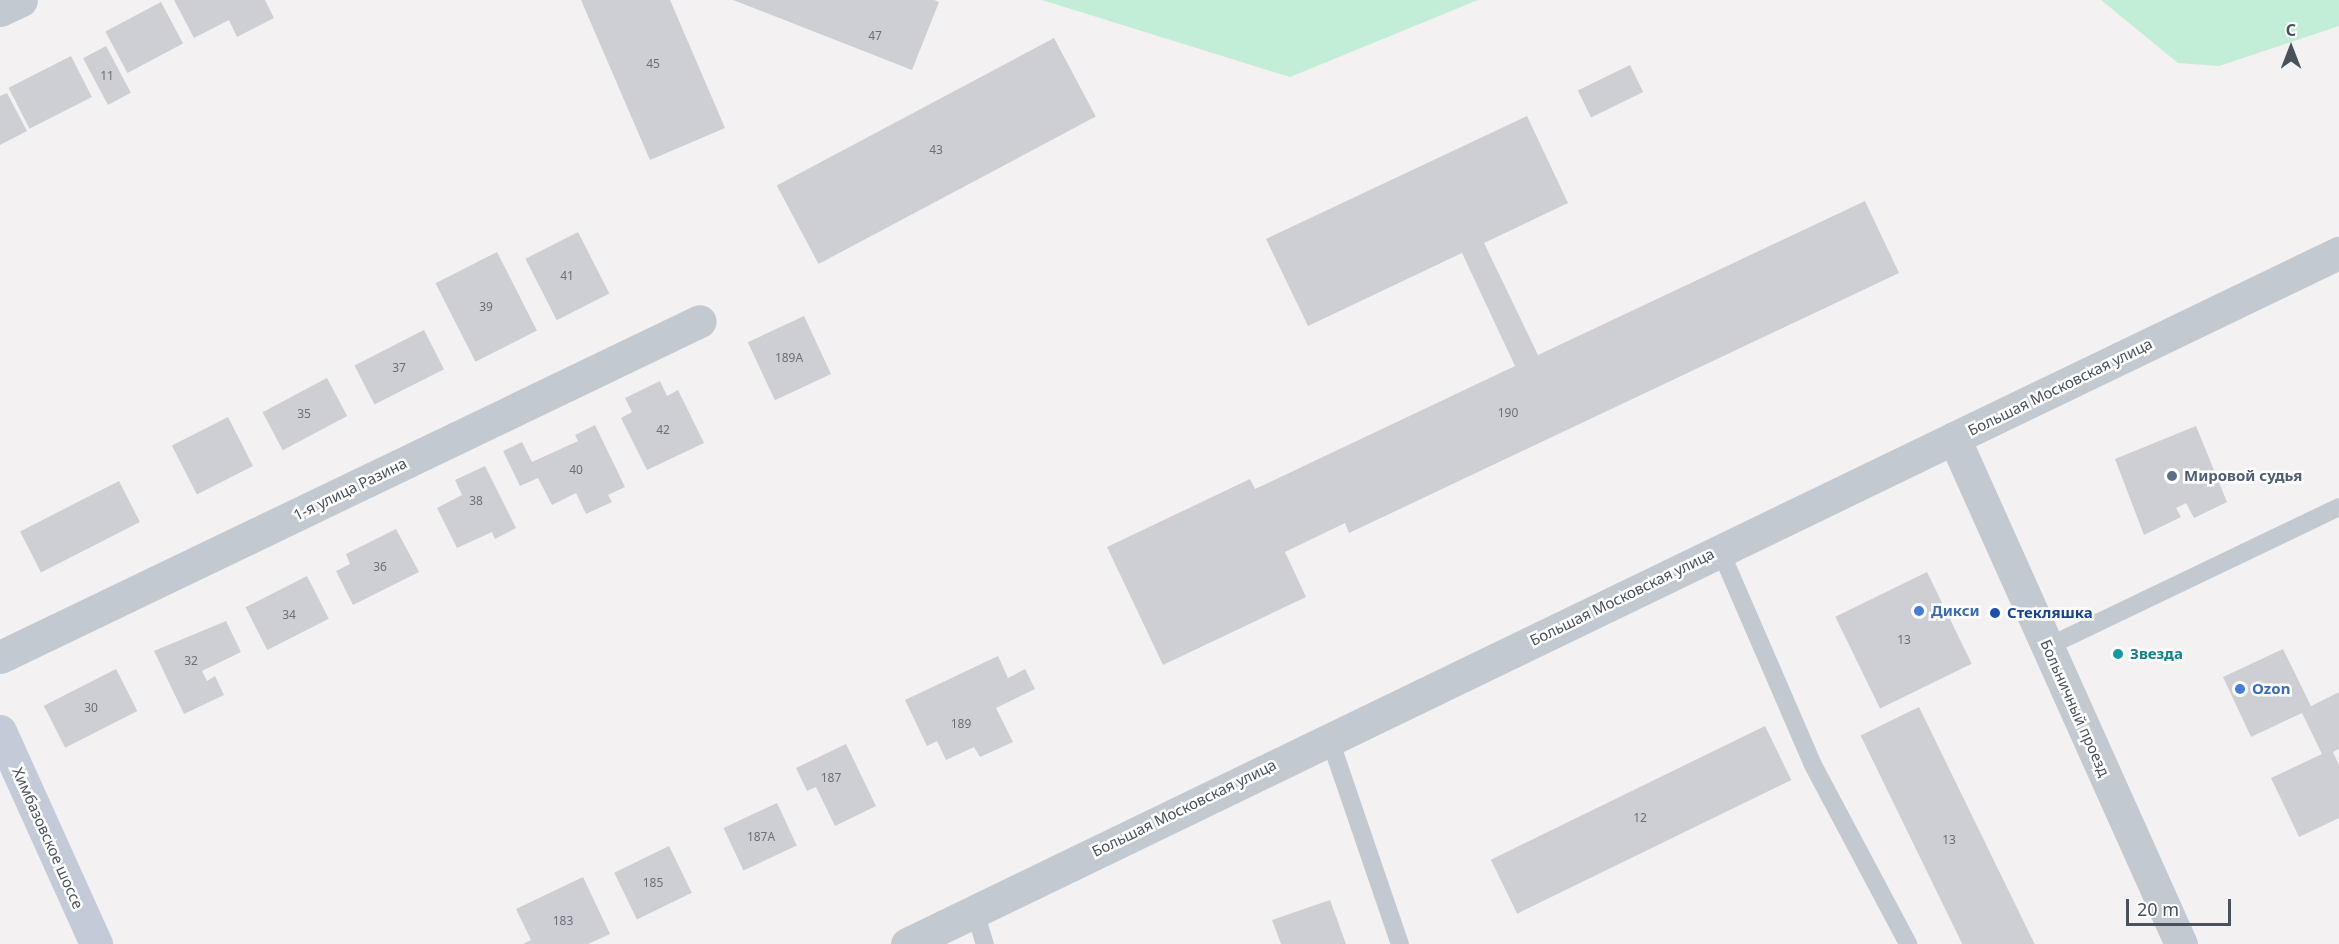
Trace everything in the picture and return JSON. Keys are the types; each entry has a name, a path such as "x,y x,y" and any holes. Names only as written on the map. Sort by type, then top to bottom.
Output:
{"main road":[{"name":"Химбазовское шоссе","path":"0,731 96,944"}],"street":[{"path":"0,10 21,0"},
{"name":"Большая Московская улица","path":"907,944 1329,737 2339,254"},
{"name":"1-я улица Разина","path":"0,657 700,321"},
{"name":"Больничный проезд","path":"1954,438 2181,944"}],"lane":[{"path":"2047,647 2339,507"},
{"path":"1720,550 1813,765 1908,944"},
{"path":"1329,737 1400,944"},
{"path":"975,912 985,944"}],"green space":[{"path":"1042,0 1478,0 1290,77"},
{"path":"2101,0 2339,0 2339,26 2219,66 2178,63"}],"building":[{"path":"174,0 265,0 274,18 237,37 229,20 194,38"},
{"path":"581,0 670,0 725,128 650,160"},
{"path":"733,0 934,0 939,2 912,70"},
{"path":"161,2 183,43 127,73 105,32"},
{"path":"1054,38 1096,117 819,264 777,185"},
{"path":"106,46 131,93 108,105 83,58"},
{"path":"71,56 92,97 30,129 9,88"},
{"path":"1630,65 1643,92 1591,117 1578,90"},
{"path":"7,93 27,131 0,145 0,96"},
{"path":"1527,116 1568,203 1484,243 1538,355 1865,201 1899,273 1349,533 1345,523 1285,552 1306,597 1163,665 1107,547 1250,479 1255,489 1515,366 1462,253 1308,326 1266,239"},
{"path":"578,232 609,293 557,320 525,259"},
{"path":"497,252 537,330 475,362 436,283"},
{"path":"804,316 831,374 775,400 748,342"},
{"path":"424,330 444,369 374,405 355,365"},
{"path":"327,378 347,416 283,450 263,412"},
{"path":"660,381 667,396 678,390 704,443 647,470 621,418 632,412 625,398"},
{"path":"228,417 253,466 197,495 172,446"},
{"path":"595,425 625,487 608,495 612,502 586,514 576,493 552,505 538,478 520,486 503,451 522,442 532,462 578,441 575,435"},
{"path":"2196,426 2227,502 2194,518 2186,503 2176,508 2181,517 2144,535 2115,459"},
{"path":"485,466 516,528 495,539 492,532 457,548 437,508 462,495 455,480"},
{"path":"119,481 140,522 41,572 20,531"},
{"path":"396,529 419,572 353,605 336,571 350,564 346,554"},
{"path":"1927,572 1972,664 1880,708 1835,617"},
{"path":"307,576 329,619 267,650 246,607"},
{"path":"226,621 241,652 202,671 207,681 215,676 224,695 184,714 154,651"},
{"path":"2283,649 2311,706 2339,692 2339,749 2333,752 2339,765 2339,818 2299,837 2271,778 2322,754 2302,713 2251,737 2223,677"},
{"path":"998,656 1008,678 1025,669 1035,689 996,708 1013,742 980,757 974,747 946,760 937,741 927,746 905,700"},
{"path":"116,669 137,711 65,748 44,706"},
{"path":"1919,707 2035,944 1962,944 1861,735"},
{"path":"1765,726 1791,780 1517,914 1491,860"},
{"path":"846,744 876,806 835,826 816,787 807,791 796,768"},
{"path":"777,803 797,846 743,871 724,828"},
{"path":"669,846 692,893 637,919 614,873"},
{"path":"583,877 610,934 588,944 523,944 531,940 516,909"},
{"path":"1330,900 1346,944 1281,944 1272,920"}],"place":[{"name":"Мировой судья","path":"2172,476"},
{"name":"Дикси","path":"1919,611"},
{"name":"Стекляшка","path":"1995,613"},
{"name":"Звезда","path":"2118,654"},
{"name":"Ozon","path":"2240,689"}]}
